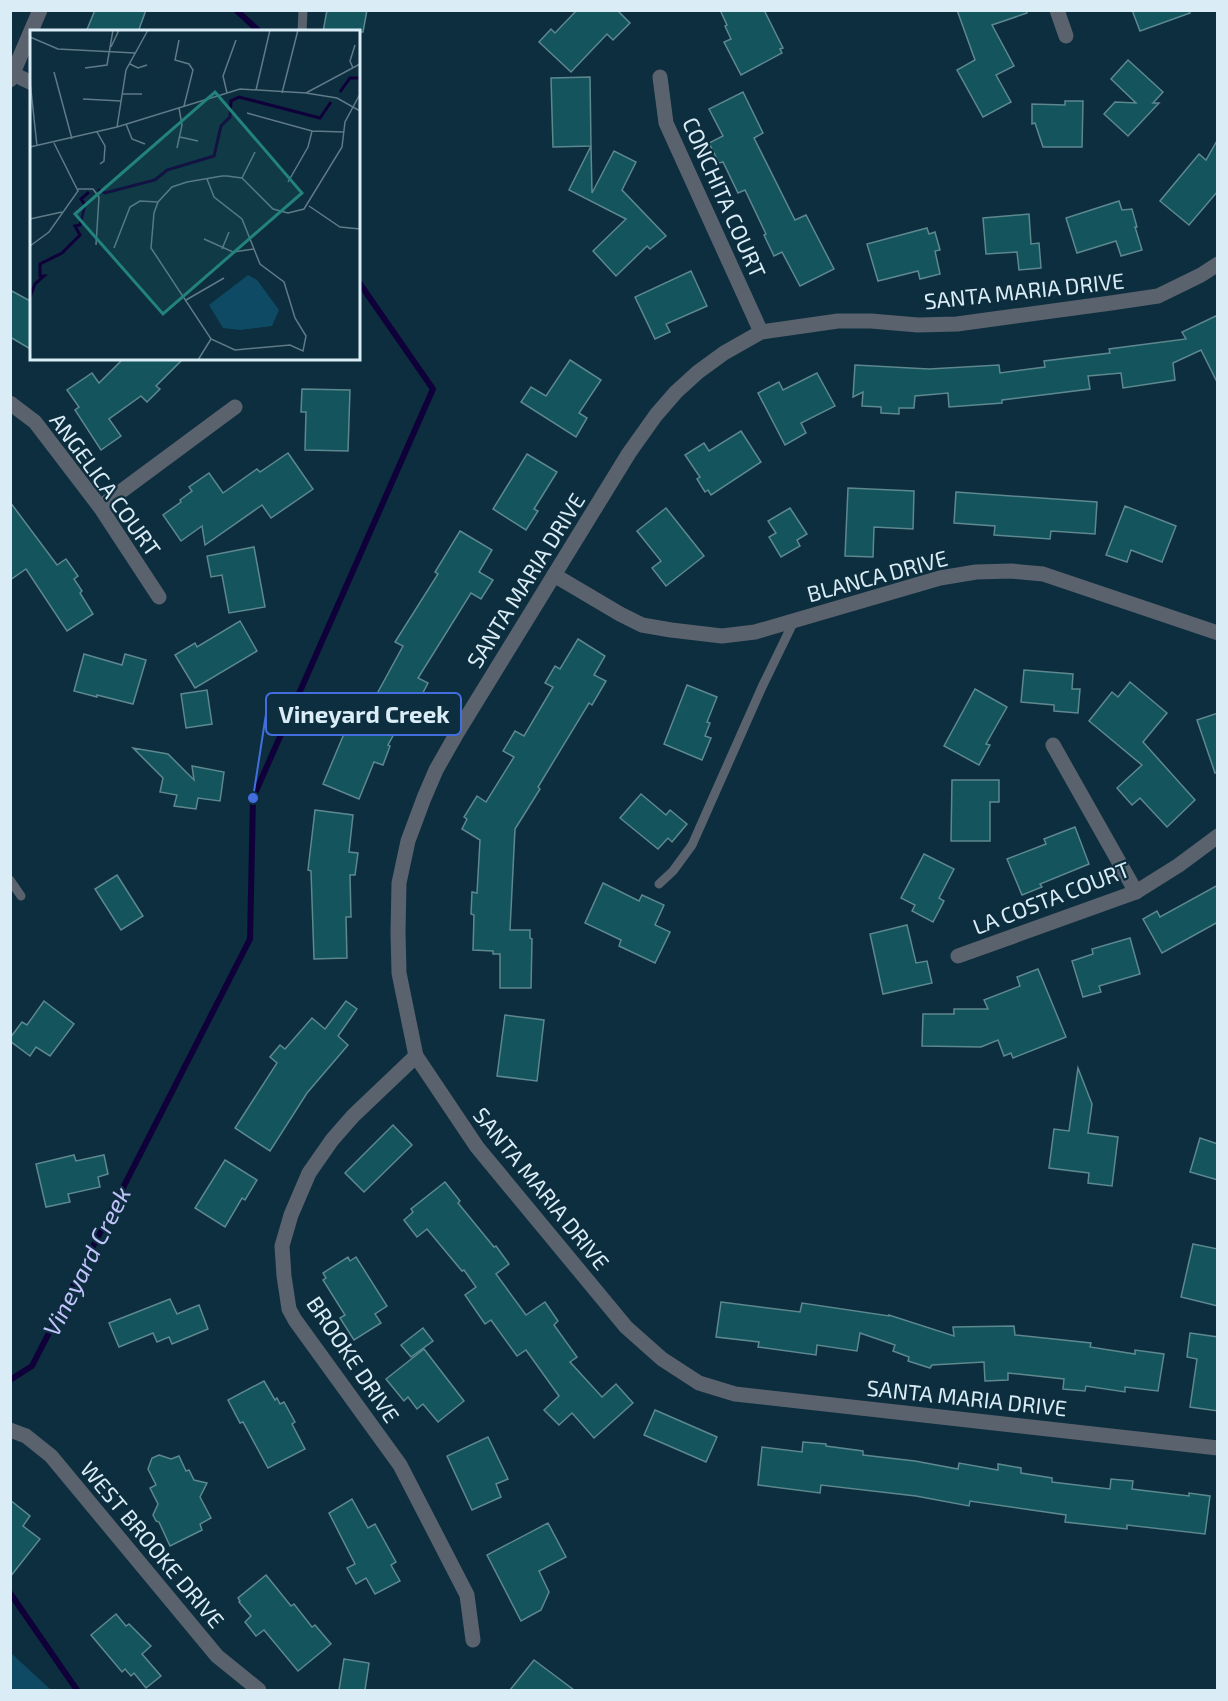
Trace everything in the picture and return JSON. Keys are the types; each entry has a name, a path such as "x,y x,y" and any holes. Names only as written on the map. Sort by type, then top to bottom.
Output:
{"street":[{"path":"31,30 39,10"},
{"path":"1057,10 1066,36"},
{"path":"30,32 12,77 30,82"},
{"name":"CONCHITA COURT","path":"660,77 666,123 761,332"},
{"name":"SANTA MARIA DRIVE","path":"1218,264 1158,296 1111,303 957,324 918,325 838,321 761,332 698,372 676,392 629,453 436,770 408,841 399,883 398,932 399,973 416,1056 477,1147 626,1327 662,1359 699,1383 735,1394 1218,1448"},
{"name":"ANGELICA COURT","path":"10,403 34,422 100,507 159,597"},
{"path":"100,507 235,407"},
{"name":"BLANCA DRIVE","path":"554,575 642,625 722,636 755,632 940,578 976,572 1011,571 1043,574 1218,633"},
{"path":"1053,746 1136,892"},
{"name":"LA COSTA COURT","path":"957,956 1136,892 1179,865 1218,836"},
{"name":"BROOKE DRIVE","path":"416,1056 353,1116 332,1140 309,1173 291,1215 282,1246 284,1276 289,1309 295,1320 405,1475 467,1595 473,1640"},
{"name":"WEST BROOKE DRIVE","path":"10,1430 26,1436 51,1456 217,1656 259,1690"}],"lane":[{"path":"302,30 303,10"},
{"path":"659,884 673,871 692,845 794,621"},
{"path":"10,880 21,896"}],"shaded area":[{"path":"11,1653 51,1690 11,1690"}],"building":[{"path":"95,10 146,10 139,30 87,30"},
{"path":"327,10 367,10 363,32 360,30 323,30"},
{"path":"577,10 617,10 630,23 613,40 607,34 571,72 539,42 551,29 555,33"},
{"path":"720,10 764,10 783,48 780,49 782,53 741,75 724,42 731,39"},
{"path":"957,10 1027,10 1027,13 992,25 1014,66 996,75 1011,102 983,117 957,70 975,60"},
{"path":"1132,10 1189,10 1190,13 1140,31"},
{"path":"1128,60 1163,92 1153,103 1159,103 1128,136 1104,114 1115,102 1136,103 1111,79"},
{"path":"590,77 591,146 553,147 551,78"},
{"path":"743,92 763,133 754,138 795,220 806,215 834,269 800,286 782,252 774,256 745,190 738,193 723,162 719,163 709,143 723,136 709,109"},
{"path":"1065,101 1083,101 1082,147 1043,147 1035,123 1032,124 1032,104 1065,105"},
{"path":"1218,139 1218,191 1189,225 1160,201 1199,154 1206,160"},
{"path":"591,146 592,193 614,151 636,162 622,190 666,236 650,249 647,246 616,276 593,251 626,219 569,190"},
{"path":"1119,201 1122,210 1132,209 1142,250 1121,256 1116,241 1077,253 1066,218"},
{"path":"1029,214 1031,244 1039,243 1041,268 1019,270 1017,252 986,254 983,218"},
{"path":"927,228 929,234 935,232 940,250 935,251 940,274 920,279 918,271 878,281 867,244"},
{"path":"691,271 707,306 666,324 670,332 655,339 635,297"},
{"path":"10,290 30,301 30,349 10,337"},
{"path":"1218,315 1218,384 1201,350 1173,363 1175,380 1123,388 1121,373 1088,376 1090,389 1002,400 1002,403 949,407 948,393 915,396 914,408 899,408 899,414 881,413 881,407 862,406 863,392 853,397 855,365 929,369 999,365 1000,373 1045,367 1044,361 1110,353 1109,349 1186,339 1182,332"},
{"path":"122,360 182,360 156,386 160,389 147,402 141,396 109,419 121,436 101,450 75,410 79,407 67,390 92,373 99,383"},
{"path":"570,360 601,380 579,413 587,418 576,437 521,402 531,387 546,396"},
{"path":"817,373 835,406 801,423 806,433 785,445 758,393 779,382 783,390"},
{"path":"302,389 350,390 348,451 305,450 306,412 301,412"},
{"path":"741,431 761,462 711,495 708,490 705,492 697,479 700,477 685,455 704,443 709,451"},
{"path":"288,453 313,489 271,518 262,505 205,545 202,526 181,541 163,515 192,491 189,487 209,473 223,493 257,469 260,472"},
{"path":"527,454 557,472 534,509 538,511 526,530 493,509"},
{"path":"848,488 914,491 913,529 874,527 873,557 845,556"},
{"path":"956,492 1097,502 1095,534 1051,531 1050,539 994,535 995,526 954,523"},
{"path":"10,502 57,565 66,559 78,576 74,579 93,614 67,631 26,569 10,580"},
{"path":"1125,506 1176,526 1162,562 1131,550 1127,562 1106,555"},
{"path":"666,508 704,556 666,586 652,568 661,561 637,531"},
{"path":"790,508 807,534 797,540 800,546 781,557 769,537 776,533 768,521"},
{"path":"460,531 492,550 479,572 493,580 481,599 471,593 418,678 428,683 417,704 412,701 388,745 390,746 383,765 374,762 359,799 323,784 346,729 348,730 353,719 361,723 403,646 395,642 438,574 435,572"},
{"path":"254,547 265,607 229,613 222,575 211,577 207,556"},
{"path":"240,621 257,651 195,688 175,655 195,643 197,647"},
{"path":"578,639 605,656 594,675 606,681 592,705 589,703 515,829 510,930 530,930 532,939 531,988 500,988 500,954 493,954 493,951 473,950 472,892 477,893 480,840 462,829 467,819 464,817 477,796 486,802 514,757 503,751 515,731 524,736 553,687 545,683 555,666 560,669"},
{"path":"84,654 122,665 125,654 146,660 133,704 74,691"},
{"path":"1024,670 1073,674 1072,689 1080,689 1078,713 1054,711 1054,705 1021,702"},
{"path":"1130,682 1167,713 1143,742 1195,800 1167,827 1140,798 1132,805 1117,788 1142,765 1089,721 1112,692 1118,697"},
{"path":"687,685 717,697 707,722 710,723 705,736 711,738 702,760 664,744"},
{"path":"975,689 1007,707 986,744 990,745 979,765 944,746"},
{"path":"207,690 212,724 186,728 181,694"},
{"path":"1218,713 1218,772 1215,773 1197,720"},
{"path":"133,748 168,754 194,780 192,766 224,772 220,801 198,798 196,809 174,806 177,795 160,792 163,778"},
{"path":"952,780 999,780 999,802 990,802 990,841 951,841"},
{"path":"641,794 666,815 670,810 687,824 672,842 668,838 658,849 620,818"},
{"path":"315,810 353,815 349,852 358,853 355,875 350,875 351,917 346,917 347,958 314,959 311,871 308,870"},
{"path":"1075,827 1089,864 1040,884 1042,887 1022,895 1007,859 1046,844 1044,839"},
{"path":"924,854 954,869 939,898 944,901 933,922 912,911 915,905 901,898"},
{"path":"117,875 143,916 121,930 95,889"},
{"path":"603,883 639,901 642,895 664,905 655,925 670,932 655,963 619,946 621,940 585,923"},
{"path":"1218,885 1218,922 1162,953 1143,919 1157,911 1160,917"},
{"path":"907,925 916,963 927,961 932,983 883,994 870,934"},
{"path":"1130,938 1140,974 1099,986 1101,992 1083,997 1072,961 1093,954 1092,949"},
{"path":"1038,969 1066,1037 1013,1058 1011,1053 1004,1056 998,1040 981,1047 922,1046 923,1014 954,1014 954,1009 988,1009 984,1000 1020,986 1017,977"},
{"path":"44,1001 74,1024 50,1056 36,1047 30,1056 10,1041 10,1038 22,1022 27,1025"},
{"path":"346,1001 357,1009 338,1036 348,1045 307,1093 270,1151 235,1128 277,1063 270,1057 280,1045 285,1049 312,1018 325,1029"},
{"path":"505,1015 544,1020 537,1081 497,1076"},
{"path":"1078,1068 1092,1104 1088,1133 1118,1137 1112,1186 1088,1183 1089,1173 1049,1168 1054,1129 1069,1131"},
{"path":"393,1125 412,1145 364,1192 345,1173"},
{"path":"1200,1138 1218,1144 1218,1180 1190,1172"},
{"path":"74,1155 76,1161 104,1155 108,1174 98,1177 100,1187 68,1194 70,1202 46,1207 36,1164"},
{"path":"225,1160 257,1180 245,1200 242,1198 225,1227 195,1208"},
{"path":"445,1182 460,1201 458,1203 509,1264 496,1274 526,1315 545,1302 558,1321 554,1325 577,1357 570,1362 602,1397 616,1384 633,1403 594,1438 572,1413 559,1425 544,1410 559,1396 526,1350 517,1356 491,1320 485,1324 465,1295 476,1287 464,1270 462,1271 427,1229 417,1237 404,1220 413,1212 411,1209"},
{"path":"1193,1244 1218,1249 1218,1306 1181,1297"},
{"path":"348,1257 350,1261 356,1257 387,1306 375,1314 381,1323 354,1340 340,1318 345,1315 323,1280 326,1278 323,1273"},
{"path":"170,1299 177,1314 199,1305 208,1329 172,1344 169,1337 157,1342 153,1333 119,1347 109,1323"},
{"path":"721,1302 800,1312 802,1303 889,1315 954,1336 953,1327 1014,1326 1015,1335 1091,1343 1090,1347 1135,1354 1135,1350 1164,1354 1158,1391 1125,1387 1125,1392 1086,1386 1085,1391 1063,1389 1064,1379 1008,1373 1008,1380 985,1381 984,1362 932,1365 930,1368 908,1361 909,1357 893,1351 895,1345 860,1333 857,1351 817,1345 816,1355 758,1347 759,1342 716,1337"},
{"path":"423,1328 433,1341 411,1357 401,1345"},
{"path":"1190,1333 1218,1337 1218,1411 1190,1407 1197,1359 1187,1357"},
{"path":"424,1349 464,1401 438,1422 423,1404 417,1409 408,1397 404,1401 386,1379"},
{"path":"264,1381 275,1400 277,1398 280,1404 284,1402 295,1422 292,1424 305,1449 268,1468 228,1400"},
{"path":"655,1410 717,1437 706,1462 644,1435"},
{"path":"488,1437 508,1479 496,1484 501,1497 472,1510 447,1456"},
{"path":"803,1442 863,1451 863,1455 958,1469 959,1463 998,1470 998,1464 1021,1468 1021,1473 1052,1478 1052,1482 1110,1489 1111,1479 1133,1481 1132,1489 1189,1496 1189,1493 1210,1496 1205,1534 1127,1525 1127,1529 1065,1522 1066,1515 970,1501 969,1506 916,1496 821,1485 820,1493 758,1485 762,1447 802,1452"},
{"path":"159,1455 171,1459 179,1456 186,1471 189,1470 194,1480 207,1483 200,1497 211,1518 200,1524 202,1530 170,1546 159,1522 153,1515 158,1504 150,1488 156,1485 148,1469 152,1458"},
{"path":"352,1499 368,1528 375,1524 396,1562 391,1565 400,1581 375,1594 366,1578 356,1584 347,1568 355,1564 329,1513"},
{"path":"10,1500 30,1516 23,1526 40,1539 10,1577"},
{"path":"548,1523 566,1557 539,1571 549,1592 541,1610 521,1621 487,1555"},
{"path":"266,1575 291,1606 294,1604 312,1627 315,1625 331,1644 298,1671 264,1630 256,1636 245,1622 251,1616 238,1598"},
{"path":"116,1614 126,1626 129,1624 151,1646 142,1654 161,1676 146,1688 134,1673 131,1676 125,1669 122,1672 91,1635"},
{"path":"344,1659 369,1663 365,1690 339,1690"},
{"path":"534,1660 574,1690 510,1690"}],"waterway":[{"name":"Vineyard Creek","path":"236,10 258,30"},
{"name":"Vineyard Creek","path":"10,1380 32,1366 250,939 253,798 433,389 360,284"},
{"path":"10,1593 77,1690"}],"place":[{"name":"Vineyard Creek","path":"253,798"}]}
